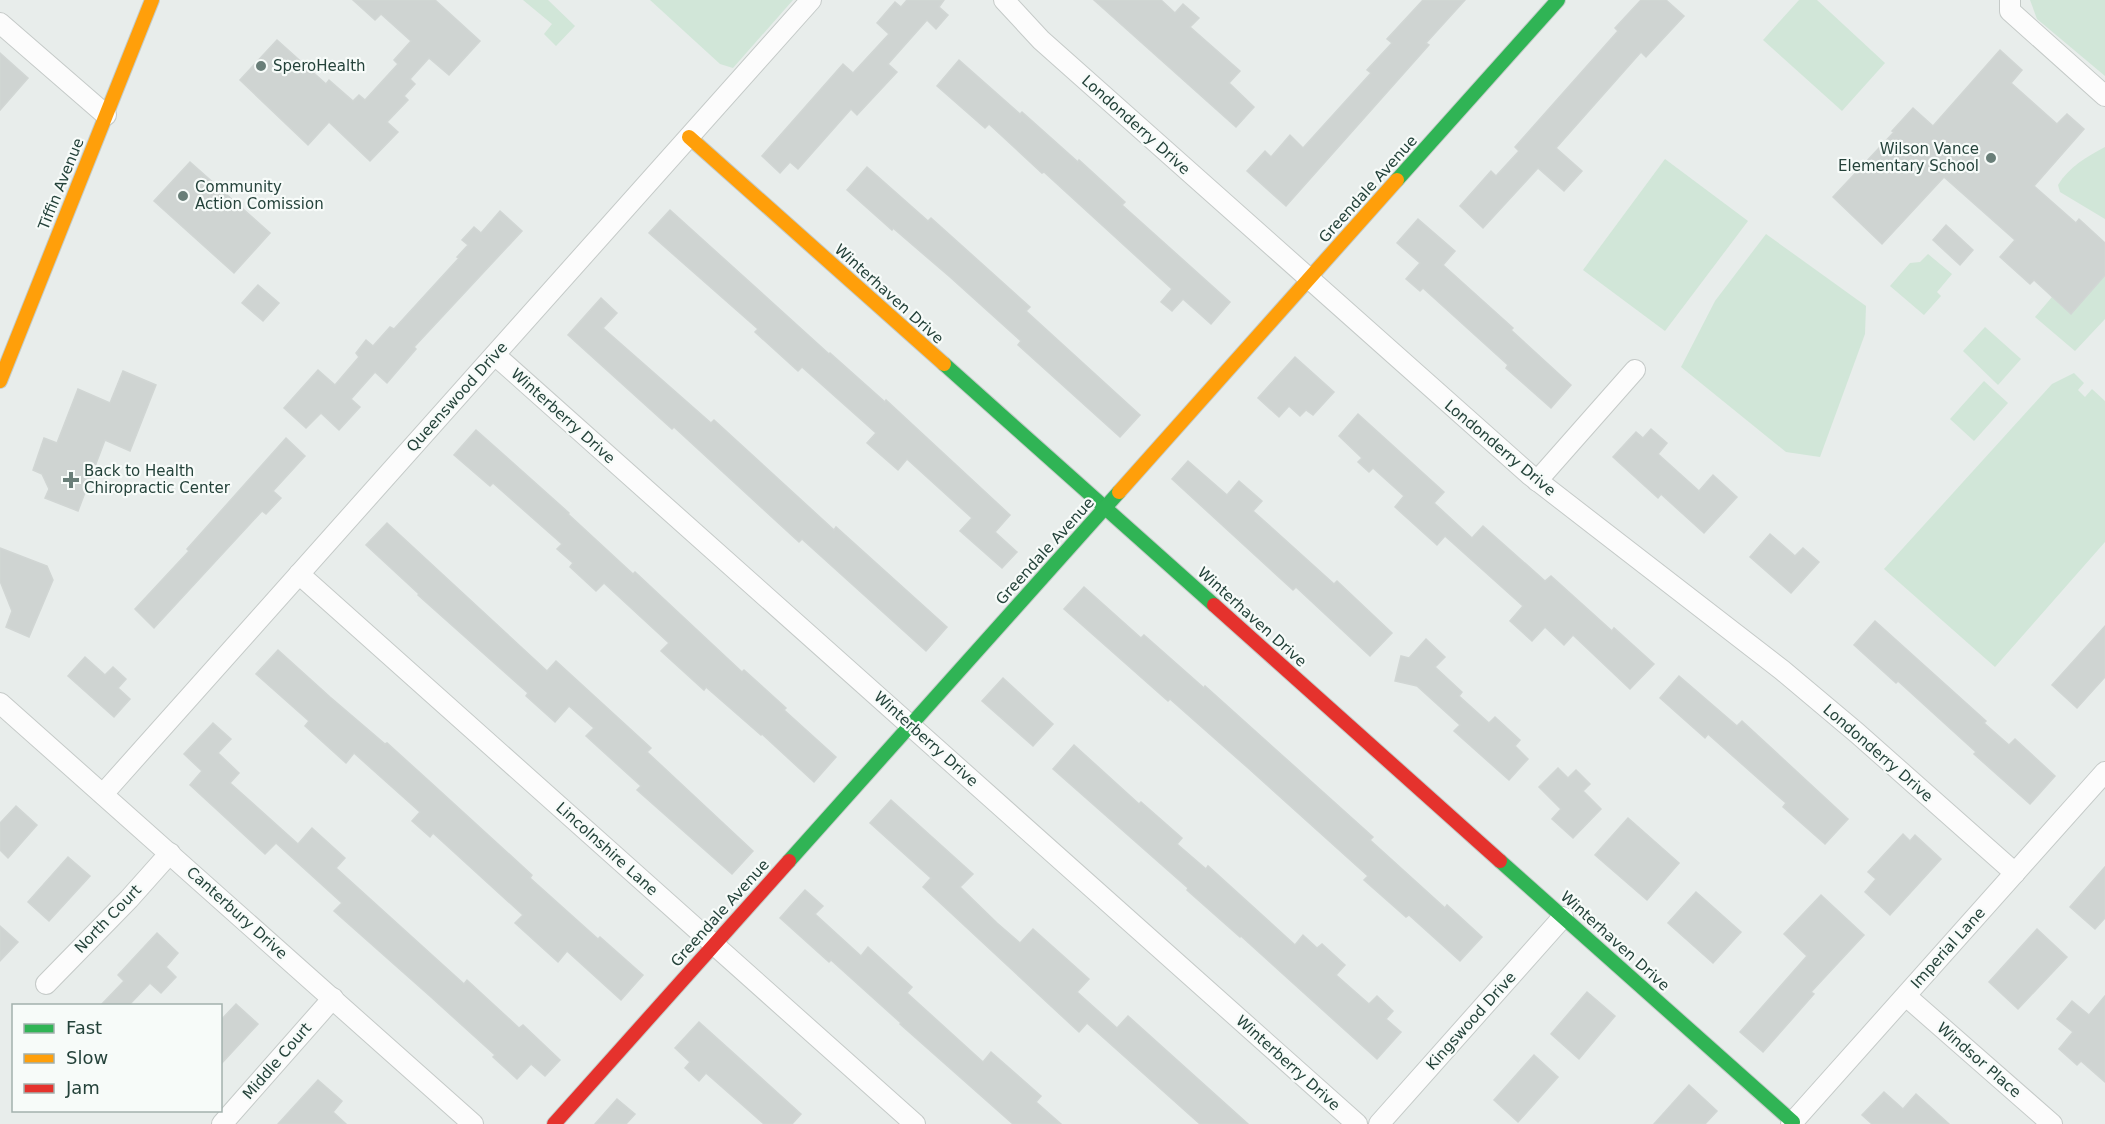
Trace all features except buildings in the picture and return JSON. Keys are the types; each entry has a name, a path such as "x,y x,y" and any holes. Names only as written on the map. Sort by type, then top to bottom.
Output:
{"main road":[{"name":"Tiffin Avenue","path":"0,381 7,342 106,115 152,0"},
{"name":"Greendale Avenue","path":"554,1124 1558,0"},
{"name":"Winterhaven Drive","path":"689,137 1792,1123"}],"street":[{"name":"Queenswood Drive","path":"103,794 811,0"},
{"name":"Londonderry Drive","path":"1004,0 1041,40 1537,481 1782,670 2015,873"},
{"path":"2010,0 2010,11 2105,96"},
{"path":"0,23 106,115"},
{"name":"Winterberry Drive","path":"495,355 1357,1124"},
{"path":"1537,481 1635,370"},
{"name":"Lincolnshire Lane","path":"299,574 915,1124"},
{"name":"Canterbury Drive","path":"0,703 473,1124"},
{"name":"Imperial Lane","path":"1792,1123 2105,772"},
{"name":"North Court","path":"46,984 129,899 170,853"},
{"name":"Kingswood Drive","path":"1379,1124 1563,917"},
{"name":"Windsor Place","path":"1906,996 2052,1124"},
{"name":"Middle Court","path":"222,1124 333,998"}],"green space":[{"path":"523,0 548,0 575,26 556,46 544,34 552,24"},
{"path":"650,0 793,0 733,68 720,64"},
{"path":"1799,0 1817,0 1885,63 1842,111 1763,40"},
{"path":"2030,0 2105,0 2105,76 2037,19"},
{"path":"2105,147 2105,219 2060,192 2058,185 2078,163"},
{"path":"1665,159 1748,221 1665,331 1583,270"},
{"path":"1766,234 1866,306 1865,334 1820,457 1786,452 1681,367 1715,301"},
{"path":"1928,254 1952,274 1937,292 1941,296 1924,315 1890,286 1910,263 1920,262"},
{"path":"2105,275 2105,319 2075,351 2035,317 2052,297 2071,314"},
{"path":"1985,327 2021,359 1998,385 1963,351"},
{"path":"2074,373 2084,383 2078,390 2085,397 2092,389 2105,401 2105,542 1995,667 1884,569 2052,384"},
{"path":"1984,381 2008,403 1974,441 1950,419"}],"traffic: fast":[{"path":"1397,180 1558,0"},
{"path":"944,364 1214,605"},
{"path":"789,861 1119,492"},
{"path":"1500,861 1793,1122"}],"traffic: slow":[{"path":"0,381 152,0"},
{"path":"689,137 944,364"},
{"path":"1119,492 1397,180"}],"traffic: jam":[{"path":"1214,605 1500,861"},
{"path":"554,1124 789,861"}],"place":[{"name":"SperoHealth","path":"261,66"},
{"name":"Wilson Vance Elementary School","path":"1991,158"},
{"name":"Community Action Comission","path":"183,196"},
{"name":"Back to Health Chiropractic Center","path":"71,480"}]}
